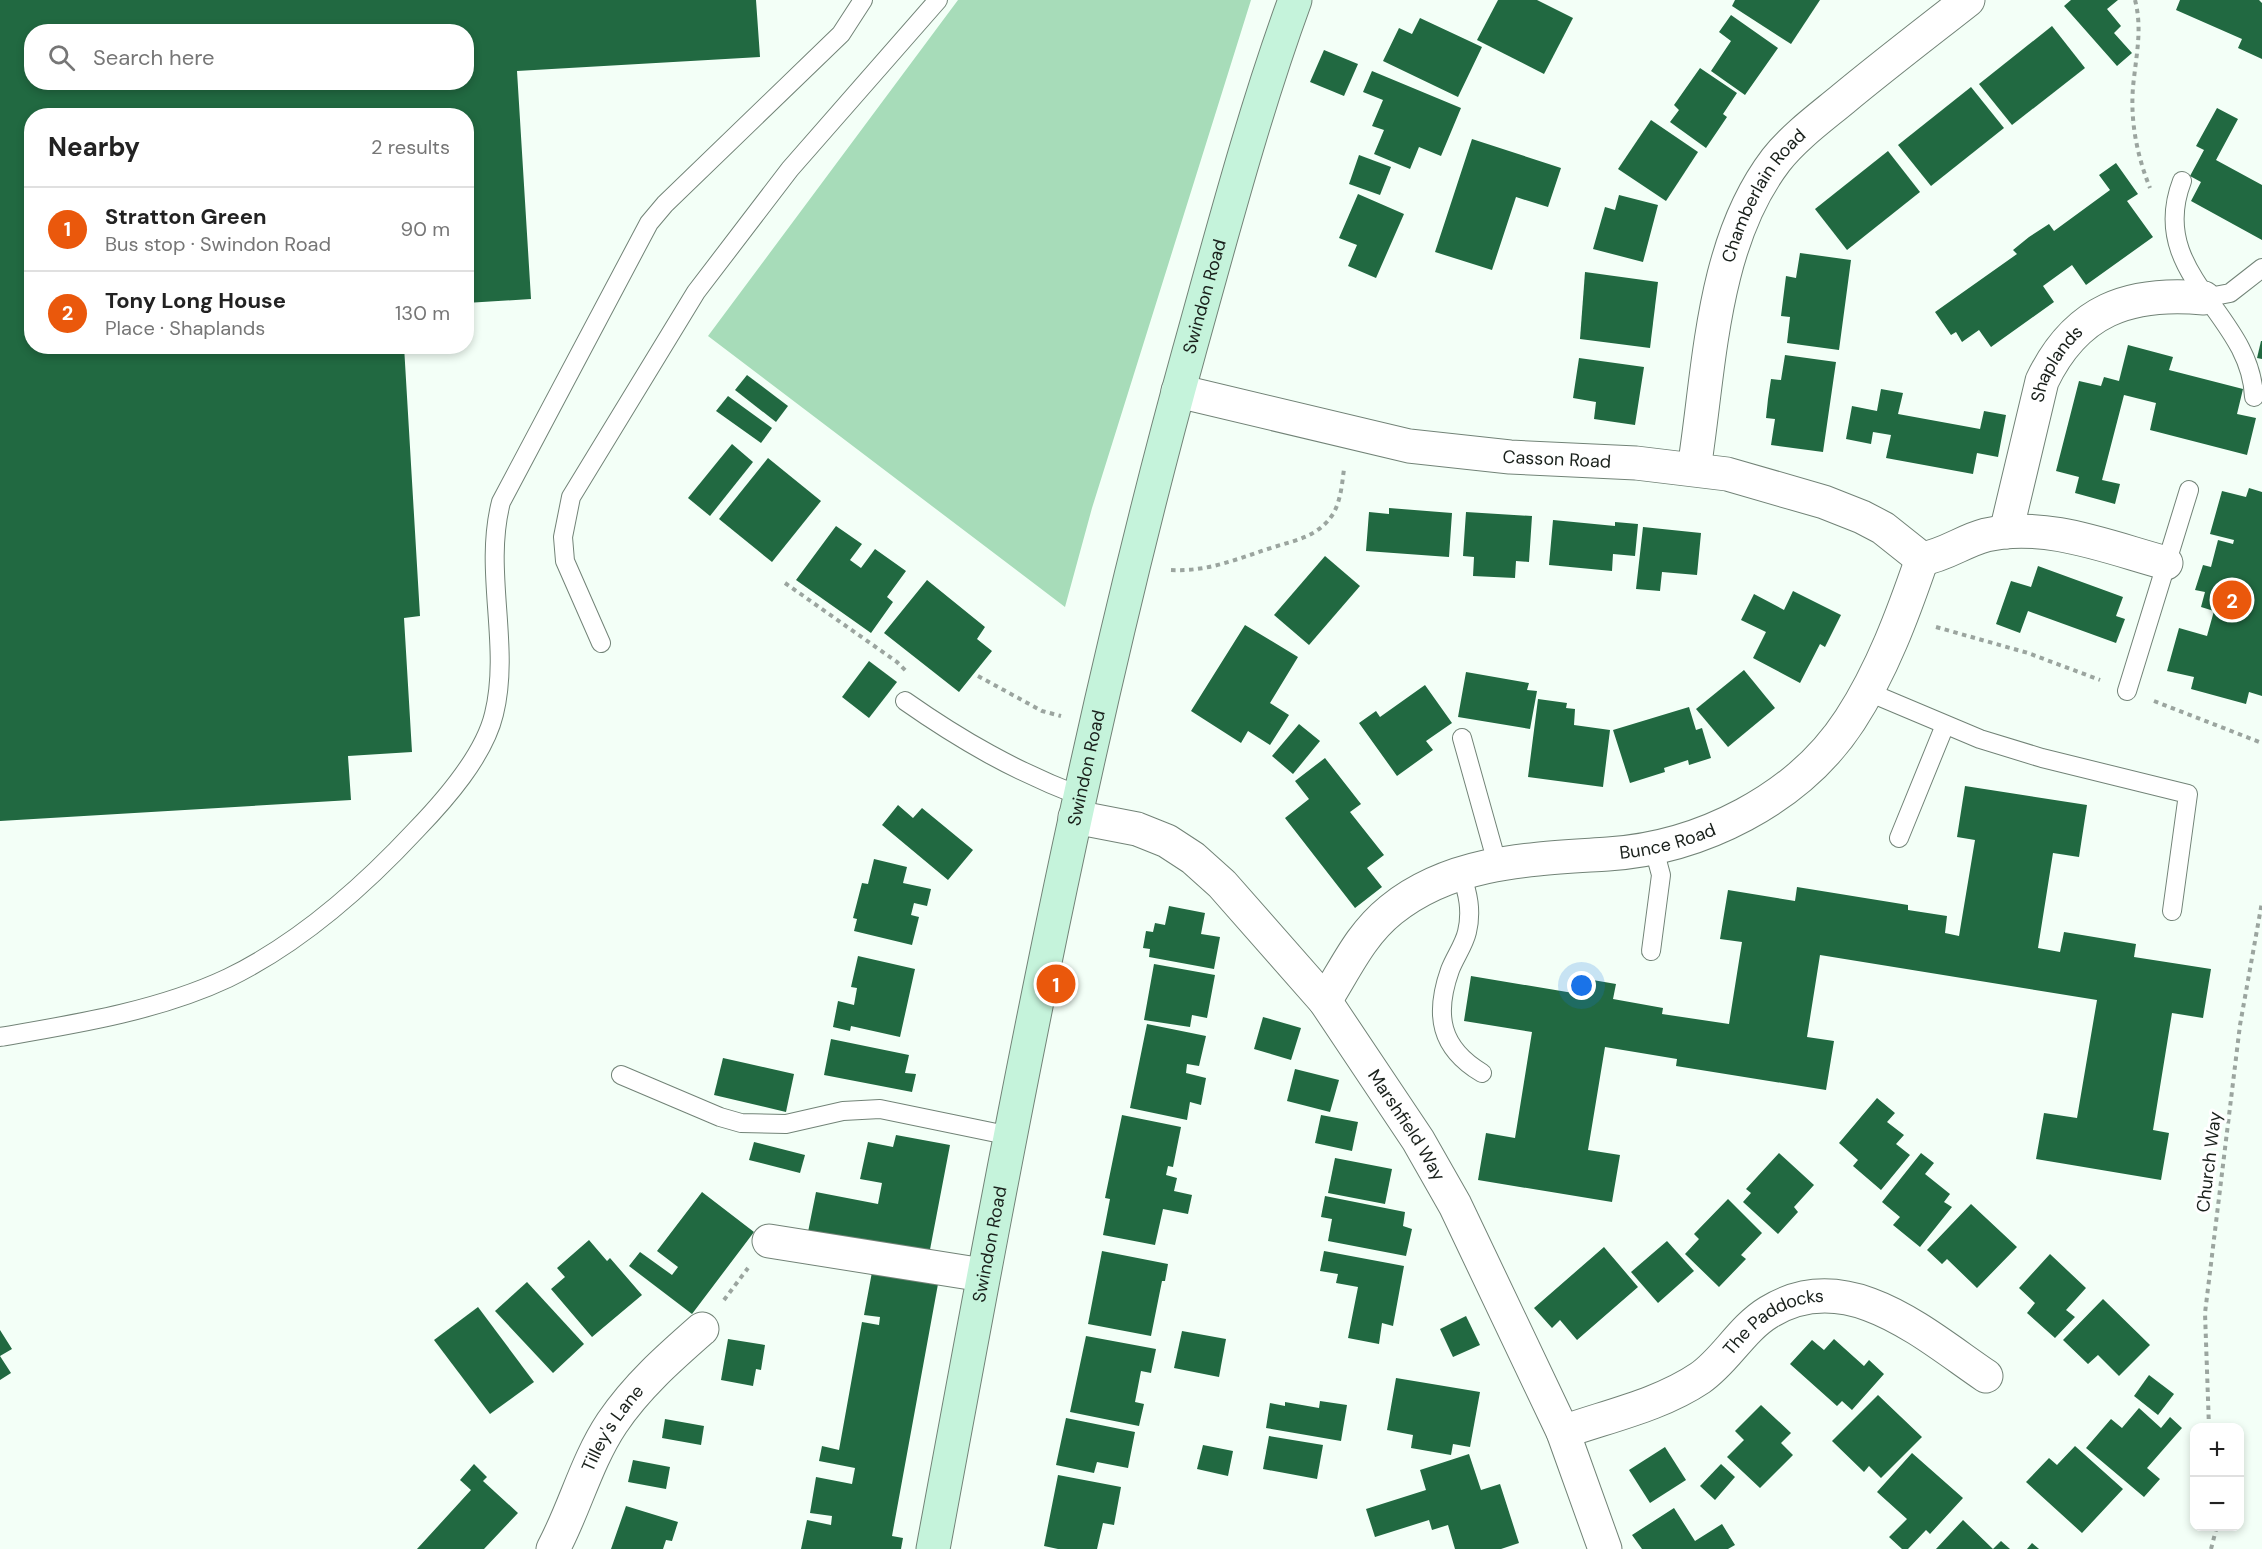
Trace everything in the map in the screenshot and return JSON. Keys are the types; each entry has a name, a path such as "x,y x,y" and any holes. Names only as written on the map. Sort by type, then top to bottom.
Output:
{"main road":[{"name":"Swindon Road","path":"933,1549 983,1275 1077,806 1131,569 1227,217 1295,0"}],"street":[{"name":"Chamberlain Road","path":"1694,469 1723,277 1739,228 1765,176 1777,158 1816,120 1968,0"},
{"name":"Shaplands","path":"2006,532 2018,492 2033,413 2042,381 2053,358 2066,340 2083,324 2110,308 2141,300 2174,296 2204,298"},
{"name":"Casson Road","path":"1178,391 1347,433 1448,451 1694,469 1762,484 1862,517 1883,528 1922,559"},
{"path":"1922,559 1940,556 1985,536 2006,532 2057,535 2166,563"},
{"name":"Bunce Road","path":"1325,1001 1358,944 1371,928 1413,895 1461,873 1497,863 1654,849 1718,827 1794,780 1832,744 1866,692 1901,617 1922,559"},
{"name":"Marshfield Way","path":"1077,806 1167,842 1193,858 1237,901 1325,1001 1418,1140 1455,1205 1563,1432 1605,1549"},
{"path":"769,1241 983,1275"},
{"name":"The Paddocks","path":"1563,1432 1683,1389 1715,1366 1752,1324 1769,1312 1811,1296 1833,1295 1866,1302 1885,1310 1910,1324 1986,1376"},
{"name":"Tilley's Lane","path":"553,1549 590,1464 611,1424 642,1383 702,1329"}],"lane":[{"path":"0,1037 74,1025 159,1002 226,978 260,961 322,918 408,839 439,805 484,740 494,717 500,668 493,547 501,502 649,223 665,204 841,33 863,0"},
{"path":"601,643 566,561 563,537 571,497 696,292 790,169 938,0"},
{"path":"2182,181 2175,200 2175,234 2188,268 2204,298 2232,332 2248,364 2253,397"},
{"path":"2204,298 2230,293 2262,268"},
{"path":"2127,691 2189,490"},
{"path":"1866,692 1945,724 2042,758 2187,794 2172,910"},
{"path":"905,701 983,753 1028,776 1077,806"},
{"path":"1899,838 1945,724"},
{"path":"1462,738 1497,863"},
{"path":"1651,951 1661,875 1654,849"},
{"path":"1461,873 1469,896 1470,916 1467,934 1449,973 1442,1017 1445,1034 1455,1053 1482,1073"},
{"path":"621,1075 720,1117 741,1123 786,1124 843,1111 880,1109 1011,1136"}],"path":[{"path":"2135,0 2139,30 2134,79 2133,124 2137,149 2151,191"},
{"path":"1131,569 1206,569 1275,547 1296,543 1311,535 1333,514 1340,497 1347,433"},
{"path":"785,583 897,662 909,675 912,683 912,692 905,701"},
{"path":"1901,617 2028,653 2262,743"},
{"path":"978,676 1042,711 1095,726"},
{"name":"Church Way","path":"2209,1423 2205,1313 2240,1025 2262,902"},
{"path":"702,1329 769,1241"},
{"path":"2211,1549 2216,1531"}],"green space":[{"path":"958,0 1251,0 1092,508 1065,607 708,336"}],"building":[{"path":"0,0 756,0 760,57 517,71 531,299 474,303 474,108 24,108 24,354 404,354 420,616 404,618 412,752 348,756 351,800 0,821"},
{"path":"1498,0 1537,0 1573,18 1544,74 1477,40"},
{"path":"1735,0 1820,0 1791,44 1732,6"},
{"path":"2071,0 2118,0 2107,9 2121,26 2114,33 2132,53 2117,66 2064,6"},
{"path":"2180,0 2259,0 2262,3 2262,59 2238,48 2242,39 2176,10"},
{"path":"1731,15 1778,48 1745,95 1711,71 1731,41 1719,32"},
{"path":"1420,18 1482,47 1458,97 1383,61 1399,28 1412,34"},
{"path":"2052,26 2085,68 2012,125 1979,84"},
{"path":"1324,50 1358,64 1344,96 1310,82"},
{"path":"1700,68 1737,93 1723,114 1727,117 1706,148 1670,122 1679,110 1674,105"},
{"path":"1372,71 1461,108 1441,156 1419,147 1410,169 1374,154 1384,130 1372,126 1383,100 1363,92"},
{"path":"1971,87 2004,128 1931,186 1898,145"},
{"path":"2217,108 2238,119 2216,160 2262,185 2262,240 2191,201 2201,182 2190,176 2204,150 2196,146"},
{"path":"1651,120 1698,152 1666,201 1618,169"},
{"path":"1472,139 1561,168 1548,207 1516,197 1492,270 1435,252"},
{"path":"1888,151 1920,192 1847,250 1815,209"},
{"path":"1359,155 1391,167 1380,195 1349,184"},
{"path":"2116,163 2138,194 2127,201 2153,237 2086,285 2072,265 2043,286 2054,302 1991,347 1979,330 1962,342 1956,332 1951,335 1935,312 2017,254 2013,250 2029,237 2049,224 2054,231 2110,190 2099,175"},
{"path":"1358,194 1404,214 1376,278 1348,266 1357,245 1339,238"},
{"path":"1619,195 1658,205 1643,262 1593,249 1605,207 1615,210"},
{"path":"1800,253 1851,260 1839,350 1787,343 1790,317 1781,316 1786,276 1796,278"},
{"path":"1585,272 1658,282 1650,348 1580,339"},
{"path":"2262,341 2262,359 2257,358"},
{"path":"2128,345 2173,357 2169,370 2243,389 2237,414 2256,418 2247,455 2150,430 2156,403 2124,395 2102,480 2120,484 2115,504 2075,493 2079,477 2056,471 2079,381 2101,386 2104,377 2119,381"},
{"path":"1785,355 1836,362 1823,452 1771,445 1775,419 1766,418 1771,379 1781,380"},
{"path":"1579,358 1644,367 1635,425 1594,419 1596,402 1573,398"},
{"path":"747,375 788,406 776,422 735,390"},
{"path":"1881,389 1903,393 1898,414 1980,429 1984,411 2006,415 1998,457 1977,453 1973,474 1886,458 1891,435 1873,432 1871,444 1846,439 1852,406 1877,411"},
{"path":"728,396 772,428 761,443 716,411"},
{"path":"732,444 753,462 710,516 688,498"},
{"path":"768,458 821,501 772,562 719,519"},
{"path":"2249,488 2262,492 2262,696 2249,692 2246,704 2191,689 2194,677 2167,671 2179,628 2207,636 2214,611 2201,607 2205,592 2195,590 2203,565 2211,567 2218,540 2233,544 2234,540 2210,534 2222,491 2246,497"},
{"path":"1389,508 1452,513 1449,557 1366,551 1369,512 1389,514"},
{"path":"1466,512 1532,516 1529,562 1516,561 1515,578 1473,576 1474,557 1463,556"},
{"path":"1553,520 1615,526 1615,522 1638,524 1635,556 1613,554 1612,571 1549,565"},
{"path":"836,526 862,544 850,560 861,568 875,549 906,571 887,597 893,602 871,633 796,580"},
{"path":"1643,527 1701,533 1697,575 1662,572 1660,591 1636,589"},
{"path":"1325,556 1360,586 1309,645 1274,615"},
{"path":"2038,566 2123,597 2116,616 2125,619 2116,643 2028,611 2020,633 1996,624 2011,581 2031,587"},
{"path":"927,580 985,627 977,639 992,651 959,692 884,633"},
{"path":"1793,591 1841,615 1825,647 1820,644 1800,683 1753,658 1766,632 1741,620 1754,594 1784,610"},
{"path":"1245,625 1298,657 1270,703 1289,715 1270,745 1248,731 1241,743 1191,711"},
{"path":"869,661 897,682 869,718 842,697"},
{"path":"1744,670 1775,708 1728,747 1696,709"},
{"path":"1466,672 1529,683 1527,690 1537,691 1530,729 1458,717"},
{"path":"1425,685 1452,723 1426,741 1433,750 1397,776 1359,723 1376,711 1380,717"},
{"path":"1538,699 1567,703 1566,708 1575,709 1574,725 1610,730 1603,787 1528,777"},
{"path":"1689,707 1696,730 1702,728 1711,758 1689,765 1688,760 1664,768 1665,772 1630,783 1613,730"},
{"path":"1299,724 1320,741 1293,774 1272,756"},
{"path":"1325,758 1361,804 1350,812 1384,855 1367,868 1382,887 1355,908 1285,818 1309,799 1295,781"},
{"path":"1965,786 2087,805 2079,857 2053,853 2038,948 2060,952 2064,932 2136,944 2134,957 2211,969 2203,1018 2172,1013 2153,1130 2169,1133 2161,1180 2036,1159 2044,1113 2077,1118 2097,1000 1820,955 1807,1037 1834,1041 1826,1090 1676,1066 1677,1059 1605,1047 1588,1150 1620,1155 1612,1202 1478,1180 1486,1133 1515,1138 1532,1032 1464,1021 1471,976 1585,995 1587,979 1616,984 1613,999 1663,1008 1662,1014 1729,1024 1742,942 1720,939 1728,890 1795,901 1797,887 1908,905 1908,910 1947,916 1945,933 1959,936 1975,840 1957,837"},
{"path":"898,805 913,818 922,808 973,850 948,880 882,825"},
{"path":"874,859 907,867 903,883 931,889 927,906 914,903 911,915 919,917 912,945 854,931 857,919 853,918 862,883 868,884"},
{"path":"1169,906 1205,913 1201,934 1220,937 1214,969 1149,957 1150,949 1143,948 1146,931 1153,932 1155,923 1165,925"},
{"path":"858,956 915,969 900,1037 851,1026 850,1031 833,1027 838,1001 854,1005 857,988 851,987"},
{"path":"1154,964 1215,975 1207,1018 1192,1015 1190,1027 1144,1020"},
{"path":"1263,1017 1301,1028 1291,1060 1254,1049"},
{"path":"1147,1024 1206,1036 1199,1066 1187,1064 1186,1073 1206,1078 1201,1105 1190,1102 1187,1120 1130,1108"},
{"path":"831,1039 909,1055 905,1073 916,1074 912,1092 824,1075"},
{"path":"723,1058 794,1074 786,1112 714,1095"},
{"path":"1295,1069 1339,1080 1330,1112 1287,1101"},
{"path":"1877,1098 1895,1113 1887,1122 1904,1135 1896,1144 1910,1155 1881,1190 1853,1166 1858,1160 1839,1143"},
{"path":"1122,1115 1181,1127 1173,1167 1168,1166 1166,1175 1177,1178 1174,1191 1192,1195 1188,1214 1163,1209 1155,1245 1103,1235 1110,1199 1105,1198"},
{"path":"1321,1115 1358,1122 1352,1151 1315,1143"},
{"path":"896,1135 950,1145 928,1260 807,1237 816,1192 878,1204 882,1183 860,1179 868,1142 893,1147"},
{"path":"754,1142 805,1155 800,1173 749,1160"},
{"path":"1779,1153 1814,1185 1794,1207 1798,1212 1778,1234 1743,1202 1751,1193 1746,1189"},
{"path":"1921,1153 1934,1163 1925,1174 1950,1194 1944,1202 1952,1207 1920,1247 1893,1225 1900,1217 1882,1202"},
{"path":"1335,1158 1392,1169 1385,1204 1328,1193"},
{"path":"702,1192 754,1232 692,1314 629,1266 640,1252 672,1275 678,1267 657,1251"},
{"path":"1325,1196 1405,1212 1403,1226 1412,1229 1406,1256 1328,1241 1332,1219 1321,1217"},
{"path":"1728,1199 1762,1233 1741,1255 1746,1259 1719,1287 1685,1254 1699,1239 1694,1234"},
{"path":"1971,1204 2017,1247 1977,1288 1947,1259 1942,1264 1927,1250"},
{"path":"589,1240 607,1261 610,1258 642,1295 592,1337 551,1289 565,1277 557,1268"},
{"path":"1667,1241 1694,1271 1658,1303 1631,1272"},
{"path":"1604,1247 1638,1287 1577,1340 1560,1320 1552,1328 1534,1308"},
{"path":"1102,1251 1168,1264 1165,1281 1162,1281 1151,1336 1088,1324"},
{"path":"1324,1251 1404,1266 1393,1326 1382,1323 1379,1344 1348,1338 1358,1287 1336,1283 1338,1274 1320,1271"},
{"path":"2050,1254 2086,1288 2066,1310 2075,1317 2055,1338 2027,1313 2035,1303 2019,1288"},
{"path":"872,1272 938,1284 892,1536 903,1538 901,1549 801,1549 807,1520 831,1525 832,1516 810,1513 816,1477 852,1484 855,1468 819,1461 822,1446 839,1450 862,1322 879,1325 880,1317 864,1315"},
{"path":"527,1282 584,1344 553,1373 495,1311"},
{"path":"2103,1299 2150,1345 2119,1376 2098,1355 2088,1364 2063,1340"},
{"path":"478,1307 534,1382 490,1414 434,1340"},
{"path":"1466,1316 1480,1345 1453,1357 1440,1329"},
{"path":"0,1330 12,1349 0,1356"},
{"path":"1182,1331 1226,1339 1219,1377 1174,1368"},
{"path":"1086,1336 1156,1349 1151,1373 1141,1371 1135,1402 1144,1404 1139,1426 1070,1412"},
{"path":"728,1339 765,1345 761,1370 756,1369 753,1386 721,1380"},
{"path":"1834,1339 1864,1366 1869,1360 1884,1374 1852,1410 1842,1401 1837,1406 1790,1364 1812,1340 1824,1350"},
{"path":"0,1356 11,1373 0,1380"},
{"path":"2149,1375 2174,1394 2158,1415 2134,1396"},
{"path":"1396,1378 1480,1392 1470,1447 1453,1444 1451,1455 1411,1448 1413,1435 1387,1430"},
{"path":"1878,1395 1922,1437 1881,1478 1869,1466 1864,1472 1832,1441"},
{"path":"1320,1401 1347,1405 1341,1441 1266,1428 1270,1403 1285,1406 1285,1402 1319,1408"},
{"path":"1761,1405 1791,1433 1781,1443 1793,1455 1760,1488 1727,1457 1744,1440 1735,1431"},
{"path":"2139,1408 2161,1428 2170,1417 2182,1428 2147,1468 2160,1479 2144,1497 2086,1448 2111,1419 2122,1428"},
{"path":"1066,1418 1135,1432 1128,1468 1097,1462 1094,1473 1056,1465"},
{"path":"665,1419 704,1426 701,1445 662,1438"},
{"path":"1269,1436 1323,1445 1317,1479 1263,1469"},
{"path":"1203,1445 1233,1451 1228,1476 1197,1469"},
{"path":"2075,1446 2123,1489 2082,1533 2026,1482 2049,1458 2057,1465"},
{"path":"1665,1447 1686,1480 1650,1503 1629,1470"},
{"path":"1912,1453 1963,1498 1930,1534 1926,1530 1908,1549 1902,1549 1889,1537 1907,1519 1877,1492"},
{"path":"1469,1454 1481,1490 1500,1484 1519,1543 1501,1549 1455,1549 1448,1525 1432,1530 1429,1520 1375,1537 1366,1509 1426,1490 1420,1470"},
{"path":"633,1460 670,1467 666,1489 628,1482"},
{"path":"474,1464 487,1477 483,1481 518,1513 484,1549 417,1549 471,1490 460,1480"},
{"path":"1721,1464 1735,1477 1715,1500 1700,1486"},
{"path":"1058,1475 1121,1487 1114,1525 1103,1523 1097,1549 1058,1549 1044,1546"},
{"path":"626,1506 678,1522 672,1541 666,1540 663,1549 611,1549"},
{"path":"1674,1508 1695,1541 1722,1524 1735,1545 1728,1549 1642,1549 1632,1535"},
{"path":"1963,1520 1993,1549 1936,1549"},
{"path":"2001,1541 2010,1549 1993,1549"},
{"path":"2032,1543 2039,1549 2027,1549"}],"place":[{"name":"Tony Long House","path":"2232,600"},
{"name":"Stratton Green","path":"1056,984"}]}
